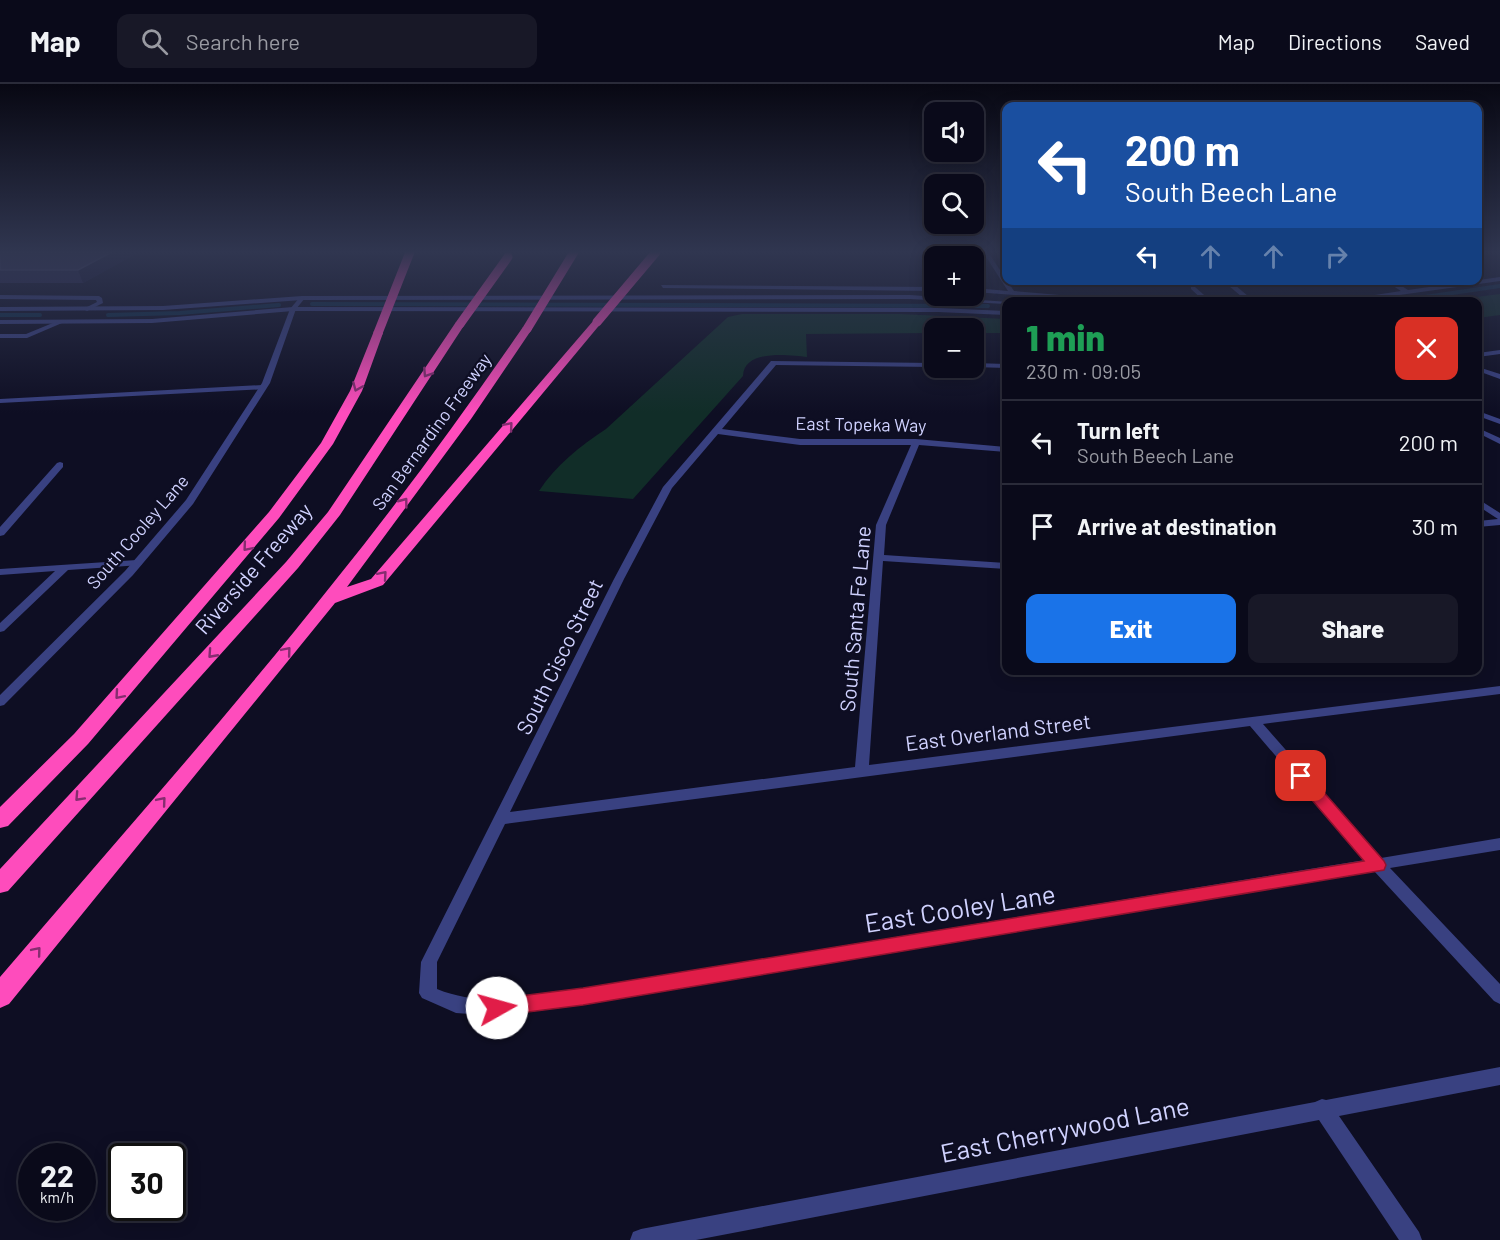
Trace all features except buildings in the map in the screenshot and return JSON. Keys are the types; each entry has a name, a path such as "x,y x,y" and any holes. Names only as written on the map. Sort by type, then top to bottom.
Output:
{"highway":[{"path":"0,820 81,739 274,514 327,444 356,391 389,306"},
{"name":"Riverside Freeway","path":"0,884 292,565 333,515 472,306"},
{"name":"San Bernardino Freeway","path":"331,598 460,425 541,306"},
{"path":"0,996 331,598 377,582 611,306"}],"street":[{"path":"0,336 27,336 94,306"},
{"path":"0,309 192,306"},
{"name":"South Cooley Lane","path":"0,702 137,563 190,502 263,387 295,306"},
{"path":"0,322 152,321 293,309 938,310 1002,313"},
{"path":"1482,354 1500,351"},
{"name":"South Cisco Street","path":"428,993 429,962 619,579 668,487 774,363 924,365"},
{"path":"984,366 1002,366"},
{"path":"1482,370 1500,377"},
{"path":"0,401 263,387"},
{"path":"1482,415 1500,422"},
{"name":"East Topeka Way","path":"715,430 800,442 916,442 1002,449"},
{"path":"1482,432 1500,441"},
{"name":"South Santa Fe Lane","path":"862,771 881,525 916,442"},
{"path":"0,533 60,465"},
{"path":"1482,505 1500,517"},
{"path":"1482,524 1500,522"},
{"path":"878,558 1002,566"},
{"path":"0,572 137,563"},
{"path":"0,629 65,567"},
{"name":"East Overland Street","path":"501,819 1500,690"},
{"path":"1254,722 1378,865 1500,996"},
{"name":"East Cooley Lane","path":"428,993 456,1005 497,1008 560,1000 1500,844"},
{"name":"East Cherrywood Lane","path":"641,1240 1322,1108 1500,1076"},
{"path":"1322,1108 1411,1240"}],"green space":[{"path":"1482,306 1500,306 1500,315 1482,317"},
{"path":"742,314 900,314 1002,319 1002,333 984,333 984,318 924,318 924,333 806,334 807,357 779,355 751,361 745,367 743,376 633,499 539,491 569,457 606,429 728,317"}],"waterway":[{"path":"108,315 180,313 267,306"},
{"path":"970,306 988,306"},
{"path":"0,315 40,315"}],"route":[{"path":"497,1008 583,997 1378,865 1301,776"}]}
